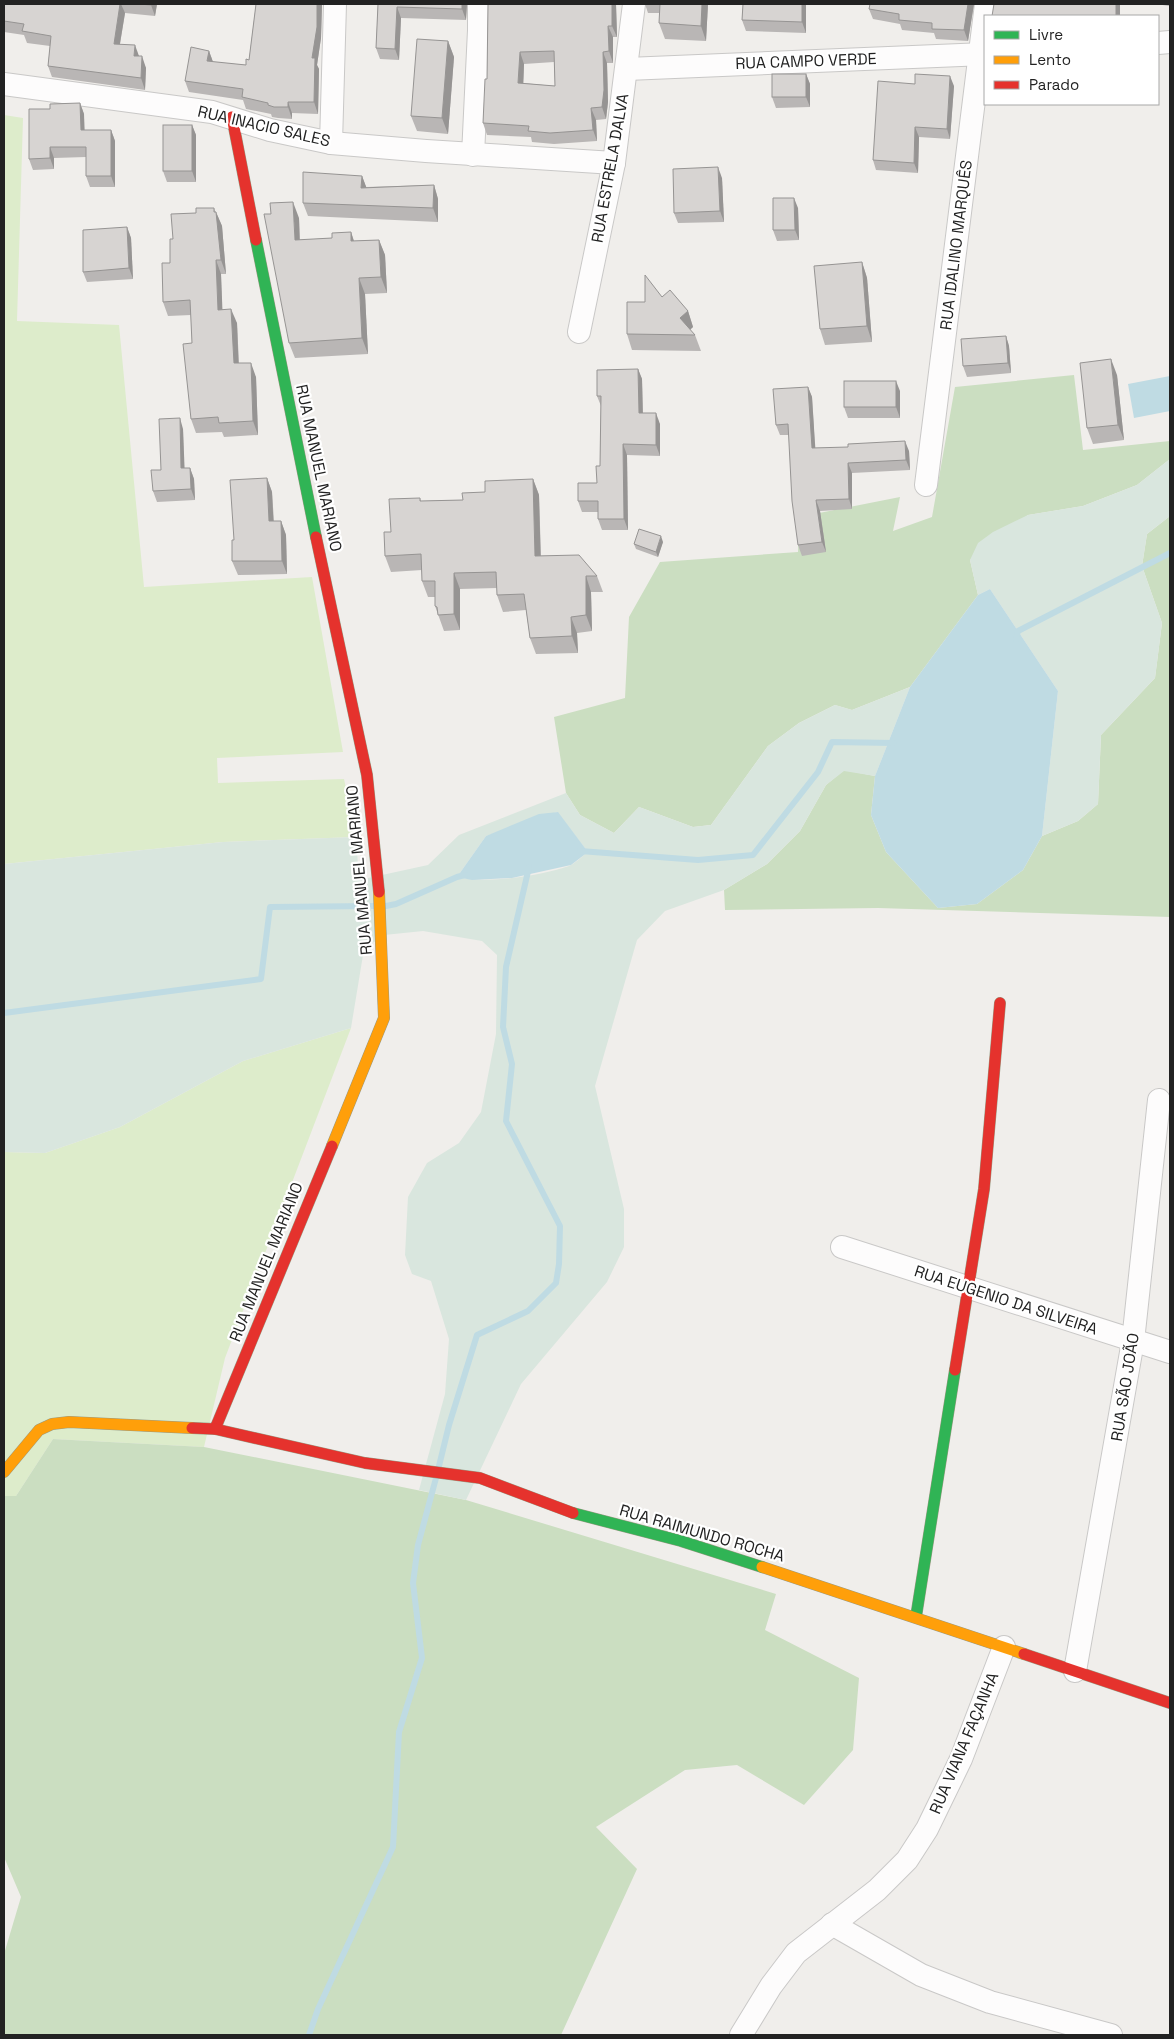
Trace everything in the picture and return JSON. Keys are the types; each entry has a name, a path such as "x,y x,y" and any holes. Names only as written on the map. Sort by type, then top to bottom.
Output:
{"street":[{"path":"332,143 335,4"},
{"path":"473,155 479,4"},
{"name":"RUA ESTRELA DALVA","path":"579,332 614,163 634,4"},
{"name":"RUA IDALINO MARQUÊS","path":"926,486 984,37"},
{"name":"RUA CAMPO VERDE","path":"627,69 983,54"},
{"name":"RUA INACIO SALES","path":"4,84 212,112 270,130 332,143 473,155 614,163"},
{"name":"RUA MANUEL MARIANO","path":"215,1429 384,1018 381,906 367,774 278,355 232,117"},
{"path":"916,1617 970,1287 984,1189 1000,1003"},
{"name":"RUA SÃO JOÃO","path":"1075,1671 1133,1341 1159,1100"},
{"name":"RUA EUGENIO DA SILVEIRA","path":"842,1247 1170,1352"},
{"path":"4,1472 39,1430 52,1424 69,1422 215,1429"},
{"name":"RUA RAIMUNDO ROCHA","path":"215,1429 366,1463 480,1478 566,1512 681,1541 916,1617 1170,1703"},
{"name":"RUA VIANA FAÇANHA","path":"741,2035 771,1986 796,1954 877,1890 906,1860 927,1829 960,1759 1004,1648"},
{"path":"832,1924 922,1975 990,2002 1111,2035"}],"green space":[{"path":"4,115 23,118 17,321 119,325 144,587 312,577 343,752 217,758 218,783 344,779 356,837 223,842 4,864"},
{"path":"1074,375 1083,450 1170,441 1170,459 1137,485 1083,506 1028,515 970,560 978,595 910,687 852,710 835,705 799,723 768,746 711,825 693,827 639,807 614,833 580,815 566,793 554,717 625,698 629,617 660,562 798,552 799,517 900,497 893,531 932,517 955,387"},
{"path":"1170,516 1170,917 878,908 725,910 724,890 767,864 800,831 826,785 844,770 875,776 871,815 886,852 938,908 977,904 1023,870 1042,836 1078,821 1098,804 1101,735 1155,678 1162,623 1142,566 1147,534"},
{"path":"351,1028 225,1358 204,1447 53,1439 16,1496 4,1496 4,1152 45,1153 120,1127 243,1061"},
{"path":"53,1439 204,1447 466,1500 776,1594 765,1630 859,1678 853,1750 804,1805 737,1765 685,1770 596,1827 637,1869 561,2035 4,2035 4,1954 21,1897 4,1857 4,1496 16,1496"}],"shaded area":[{"path":"1170,459 1170,516 1147,534 1142,566 1162,623 1155,678 1101,735 1098,804 1078,821 1042,836 1058,691 990,589 978,595 970,560 978,543 993,532 1028,515 1083,506 1137,485"},
{"path":"910,687 875,776 844,771 826,785 800,831 767,864 724,890 665,911 637,940 595,1086 624,1209 624,1247 607,1282 521,1384 466,1500 419,1490 445,1394 449,1339 431,1281 412,1274 405,1255 408,1197 427,1163 459,1143 481,1112 496,1034 497,955 482,941 423,931 384,935 364,949 351,1028 243,1061 120,1127 45,1153 4,1152 4,864 223,842 356,837 359,880 428,865 459,835 566,793 580,815 614,833 639,807 693,827 711,825 768,746 799,723 835,705 852,710","holes":["557,812 588,852 569,866 543,873 483,880 457,877 486,836"]}],"water":[{"path":"1170,376 1170,411 1134,418 1128,384"},
{"path":"990,589 1058,691 1042,836 1023,870 977,904 938,908 886,852 871,815 875,776 910,687 978,595"},
{"path":"558,812 588,852 571,865 512,878 472,880 457,877 486,836 539,814"}],"building":[{"path":"4,4 120,4 114,44 135,45 134,56 142,56 141,78 48,66 51,36 22,31 24,24 4,21"},
{"path":"256,4 317,4 317,27 312,58 315,58 314,102 288,102 288,107 274,107 268,105 268,103 242,97 243,89 185,81 191,47 209,51 207,61 246,65 246,59 249,60"},
{"path":"378,4 462,4 462,9 397,7 395,49 376,48"},
{"path":"488,4 612,4 612,26 608,26 609,51 603,52 604,90 602,107 591,108 593,130 550,133 528,131 529,126 483,123 485,79 487,79","holes":["554,51 555,86 518,83 520,52"]},
{"path":"660,4 702,4 701,26 659,23"},
{"path":"743,4 802,4 802,22 742,20"},
{"path":"870,4 968,4 964,30 932,29 932,23 899,20 899,14 869,9"},
{"path":"994,4 1116,4 1116,15 992,15"},
{"path":"417,39 448,41 442,118 411,116"},
{"path":"772,74 806,74 806,97 772,97"},
{"path":"915,74 950,76 947,129 915,127 914,163 873,160 878,81 915,84"},
{"path":"80,103 81,130 111,130 111,176 86,176 86,147 50,147 50,158 29,159 29,109 50,109 50,104"},
{"path":"163,125 192,125 192,171 163,171"},
{"path":"718,167 720,211 674,213 673,169"},
{"path":"303,172 362,176 361,188 434,185 433,208 303,203"},
{"path":"773,198 794,198 795,230 773,230"},
{"path":"293,202 295,240 332,238 332,233 351,232 351,241 379,240 381,277 359,278 362,338 289,343 264,214 271,214 270,203"},
{"path":"196,208 214,208 214,212 216,212 221,260 216,260 218,310 231,309 234,363 251,363 253,421 219,423 218,417 191,419 183,344 192,343 190,300 163,302 162,263 170,263 170,239 173,239 171,214 196,213"},
{"path":"127,227 129,268 83,272 83,230"},
{"path":"862,262 867,326 820,329 814,266"},
{"path":"645,275 662,297 670,290 688,311 680,318 695,335 627,334 627,302 645,302"},
{"path":"1006,336 1008,363 963,366 961,339"},
{"path":"1111,359 1118,425 1087,428 1080,363"},
{"path":"638,369 639,413 656,413 656,445 623,444 624,519 598,519 598,501 578,501 578,483 597,483 596,466 600,466 601,396 597,396 597,370"},
{"path":"844,381 896,381 896,407 844,407"},
{"path":"808,387 812,448 848,447 848,444 905,441 906,460 848,463 849,499 816,500 822,542 798,545 792,501 788,424 776,425 773,389"},
{"path":"180,418 181,468 190,468 191,489 153,491 151,470 161,470 159,419"},
{"path":"267,478 269,521 281,521 282,561 232,561 232,540 234,540 230,480"},
{"path":"533,479 535,556 579,555 597,576 586,576 586,615 571,617 572,636 530,638 524,594 497,595 496,572 454,573 454,614 438,615 437,607 435,606 435,581 422,581 421,554 385,556 384,532 391,532 389,499 420,498 420,501 463,500 462,493 485,492 485,481"},
{"path":"639,529 661,536 656,552 634,544"}],"waterway":[{"path":"1016,639 1018,631 1170,553"},
{"path":"580,851 698,860 753,855 818,772 832,742 894,743"},
{"path":"439,1466 449,1425 477,1335 528,1311 556,1283 559,1264 560,1226 506,1121 512,1064 503,1027 506,967 529,867"},
{"path":"386,906 396,904 465,875"},
{"path":"4,1013 261,979 270,907 374,906"},
{"path":"309,2035 318,2009 393,1847 399,1732 422,1658 413,1583 418,1545 436,1478"}],"traffic: fast":[{"path":"256,240 316,537"},
{"path":"916,1617 955,1370"},
{"path":"573,1513 681,1541 762,1567"}],"traffic: slow":[{"path":"332,1146 384,1018 379,892"},
{"path":"4,1472 39,1430 52,1424 69,1422 192,1428"},
{"path":"762,1567 1024,1654"}],"traffic: jam":[{"path":"232,117 256,240"},
{"path":"316,537 367,775 379,892"},
{"path":"955,1370 984,1189 1000,1003"},
{"path":"192,1428 215,1429 332,1146"},
{"path":"215,1429 365,1463 480,1478 573,1513"},
{"path":"1024,1654 1170,1703"}]}
